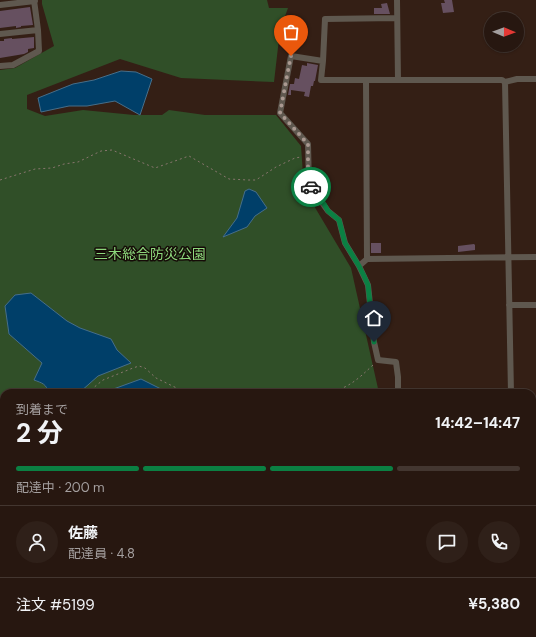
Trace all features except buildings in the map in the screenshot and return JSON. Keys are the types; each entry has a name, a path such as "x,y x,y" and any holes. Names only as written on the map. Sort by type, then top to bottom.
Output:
{"street":[{"path":"0,5 35,0 39,51 13,65 0,66"},
{"path":"397,0 398,80"},
{"path":"397,18 325,19 321,80 502,80 505,82 517,79 536,79"},
{"path":"0,34 38,30"},
{"path":"323,61 291,56 280,113 308,144 309,185 328,211 339,220 345,243 359,266 368,285 374,342 378,360 396,362 398,389"},
{"path":"366,80 367,259"},
{"path":"505,82 510,389"},
{"path":"359,266 367,259 536,257"},
{"path":"509,305 536,305"}],"path":[{"path":"0,180 35,170 78,162 101,151 112,150 155,168 189,156 229,179 248,180 256,180 276,167 295,158 308,156"},
{"path":"342,389 355,382 378,360"},
{"path":"90,389 104,380 139,366 145,368 156,378 179,389"}],"green space":[{"name":"三木総合防災公園","path":"42,0 267,0 269,8 288,8 280,30 274,82 181,78 120,59 27,95 27,109 45,116 83,110 134,115 162,115 169,110 205,115 276,115 301,146 304,189 351,268 378,389 0,389 0,70 15,68 54,46"}],"water":[{"path":"121,71 136,72 152,79 140,115 115,101 87,106 69,106 41,112 38,98 73,84 94,80"},
{"path":"249,189 256,192 267,208 255,216 247,227 223,237 237,218 245,191"},
{"path":"31,293 67,321 80,328 111,339 117,350 131,363 98,376 83,389 46,389 42,383 34,380 42,363 9,334 5,306 15,295"},
{"path":"141,379 161,389 114,389"}],"way so far":[{"path":"291,56 280,113 308,144 308,180 311,187"}],"route":[{"path":"311,187 328,211 339,220 345,243 359,266 368,285 374,342"}]}
